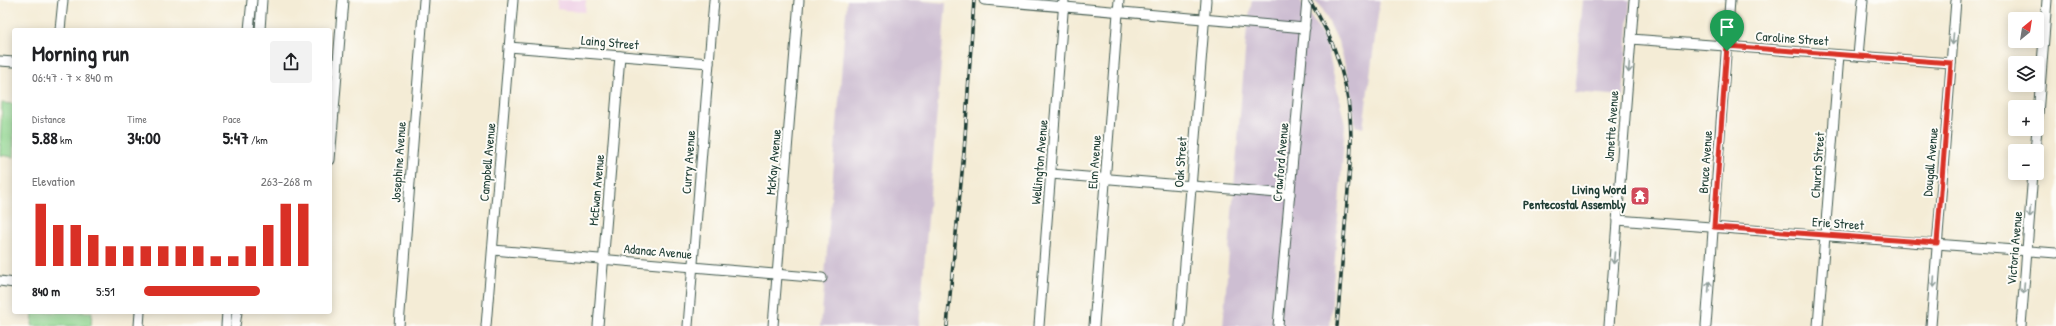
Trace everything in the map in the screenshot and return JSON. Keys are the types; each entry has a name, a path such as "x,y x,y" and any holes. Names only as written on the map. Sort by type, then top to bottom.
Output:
{"street":[{"path":"60,28 62,0"},
{"path":"250,28 252,0"},
{"path":"260,28 262,0"},
{"path":"332,135 343,0"},
{"name":"Josephine Avenue","path":"399,326 424,0"},
{"name":"Campbell Avenue","path":"486,326 513,0"},
{"name":"Curry Avenue","path":"688,326 714,0"},
{"name":"McKay Avenue","path":"773,326 799,0"},
{"path":"984,0 1064,3 1118,11 1304,28"},
{"name":"Elm Avenue","path":"1094,326 1119,0"},
{"name":"Oak Street","path":"1180,326 1206,0"},
{"name":"Crawford Avenue","path":"1278,326 1307,0"},
{"name":"Janette Avenue","path":"1609,326 1634,0"},
{"name":"Bruce Avenue","path":"1706,326 1730,0"},
{"path":"1858,56 1863,0"},
{"name":"Dougall Avenue","path":"1931,326 1956,0"},
{"path":"2039,100 2047,0"},
{"name":"Wellington Avenue","path":"1039,326 1064,3"},
{"name":"Caroline Street","path":"1631,39 1951,63"},
{"name":"Laing Street","path":"509,47 709,64"},
{"name":"Church Street","path":"1818,326 1839,54"},
{"name":"McEwan Avenue","path":"598,326 620,56"},
{"path":"0,61 12,62"},
{"path":"1051,174 1290,194"},
{"name":"Victoria Avenue","path":"2021,326 2032,180"},
{"name":"Erie Street","path":"1617,220 2056,253"},
{"name":"Adanac Avenue","path":"493,250 822,278"},
{"path":"0,281 12,282"},
{"path":"138,326 140,314"},
{"path":"226,326 227,314"},
{"path":"235,326 237,314"}],"shaded area":[{"path":"558,0 586,0 585,12 557,9"},
{"path":"847,0 915,0 946,3 919,326 821,326"},
{"path":"1252,0 1300,0 1326,41 1345,125 1330,326 1223,326 1247,27"},
{"path":"1314,0 1380,0 1363,128 1355,126 1351,88 1339,43 1323,10"},
{"path":"1583,0 1630,0 1623,96 1574,92"}],"green space":[{"path":"2,103 12,104 12,157 0,155"},
{"path":"33,314 92,314 91,326 32,326"}],"railway":[{"path":"947,326 964,152 974,0"},
{"path":"1309,0 1319,15 1327,32 1340,66 1345,84 1350,120 1350,166 1337,326"}],"place":[{"name":"Living Word Pentecostal Assembly","path":"1640,196"}],"route":[{"path":"1727,46 1951,63 1937,243 1714,227 1727,51 1727,46"}]}
